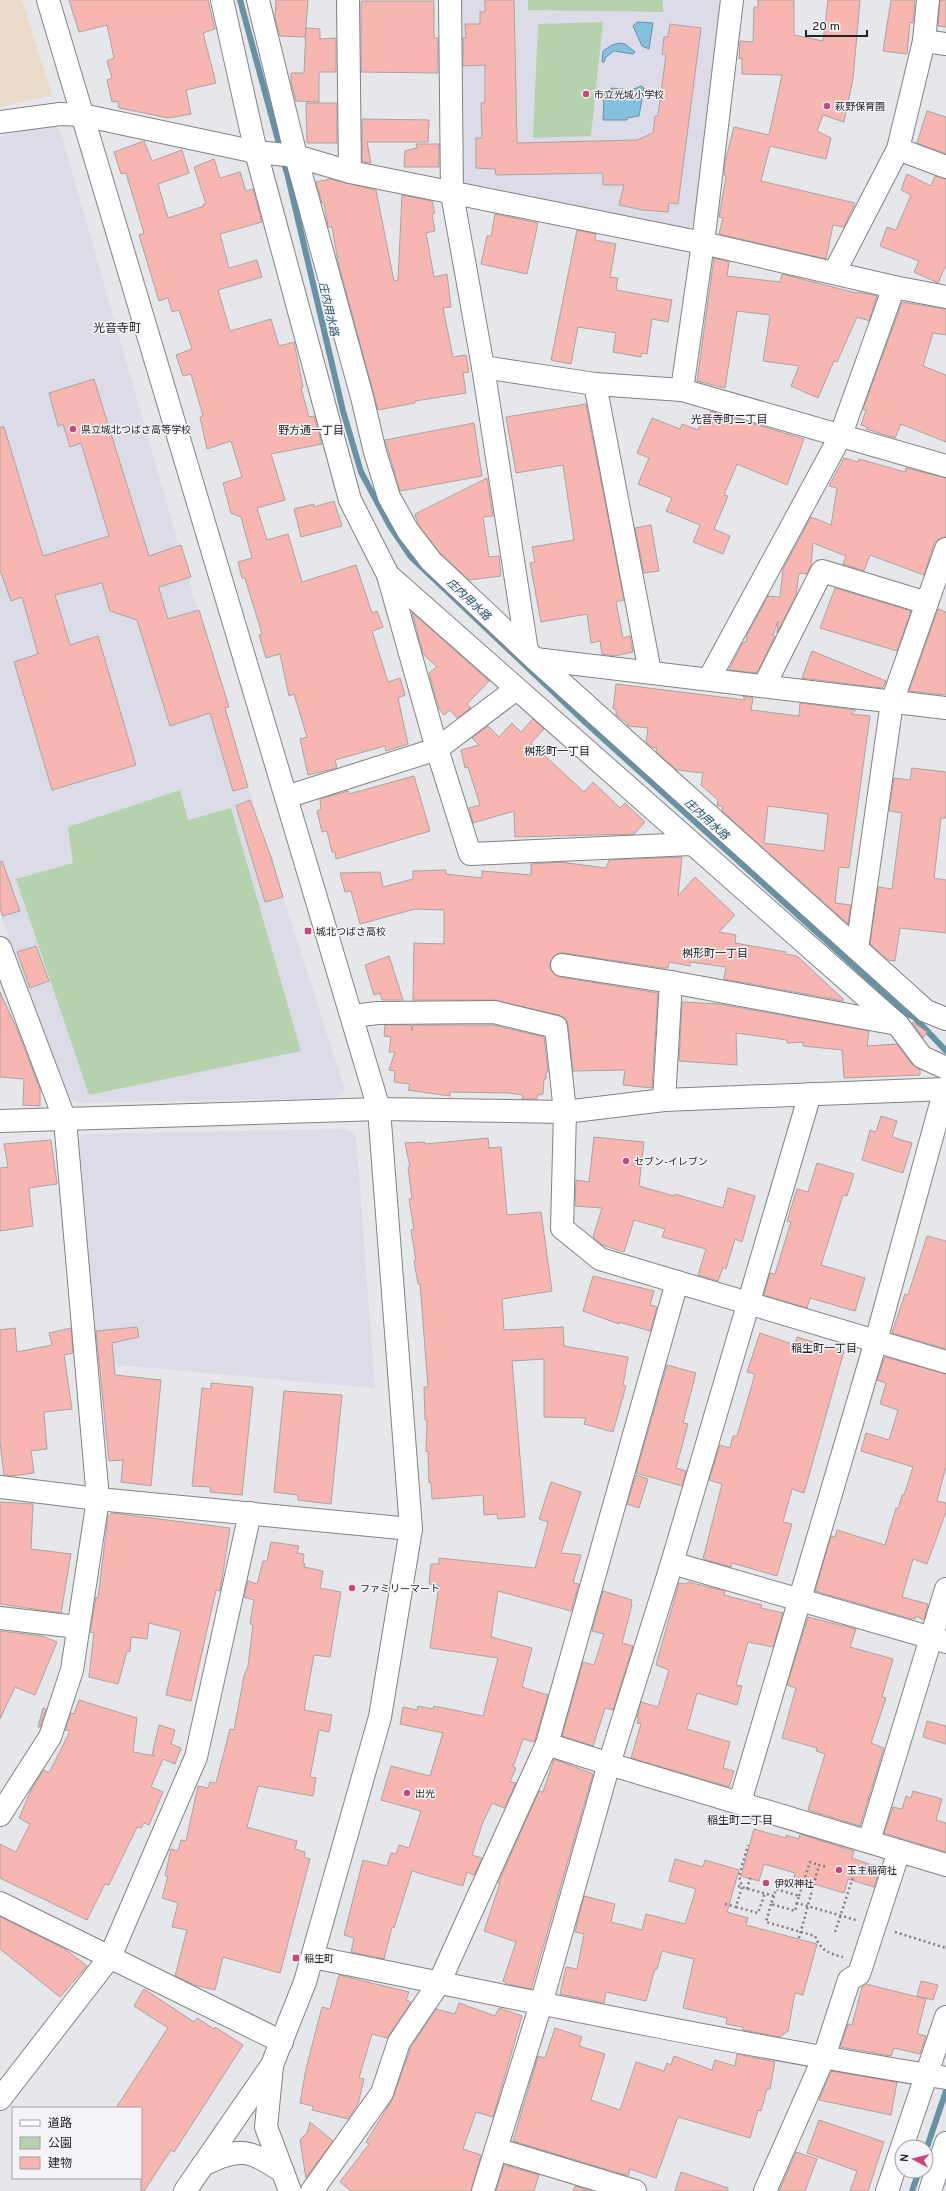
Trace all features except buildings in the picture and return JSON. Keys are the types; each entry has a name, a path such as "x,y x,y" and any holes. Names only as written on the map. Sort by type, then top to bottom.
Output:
{"street":[{"path":"48,0 379,1109 411,1529 380,1717 306,1982 272,2065 185,2191"},
{"path":"222,0 275,154 360,389 375,452 389,497 408,531 432,561 531,655 926,1011 946,1019"},
{"path":"258,0 275,154 350,500 388,575 436,749 470,854 692,844"},
{"path":"348,0 350,172"},
{"path":"450,0 452,194 484,367 531,655"},
{"path":"682,390 703,244 732,0"},
{"path":"834,273 898,149 924,41 928,0"},
{"path":"924,41 946,44"},
{"path":"0,122 60,114 82,115 275,154 452,194 703,244 894,287 946,296"},
{"path":"898,149 946,167"},
{"path":"709,680 840,437 894,287"},
{"path":"484,367 595,384 682,390 840,437 946,466"},
{"path":"595,384 650,672"},
{"path":"857,949 892,702 946,549"},
{"path":"764,686 822,571 927,603"},
{"path":"388,575 516,690 898,1025 922,1056 946,1082"},
{"path":"531,655 709,680 946,708"},
{"path":"286,797 436,749 516,690"},
{"path":"0,948 65,1120 98,1499 77,1628 72,1670 50,1737 0,1815"},
{"path":"562,965 671,982 898,1025"},
{"path":"664,1100 671,982"},
{"path":"352,1016 378,1012 494,1012 556,1027 565,1112 562,1228 600,1259 946,1362"},
{"path":"0,1121 379,1109 565,1112 664,1100 810,1094 946,1082"},
{"path":"740,1802 876,1341 946,1082"},
{"path":"482,2191 541,2004 609,1764 672,1563 810,1094"},
{"path":"312,2191 382,2093 399,2042 439,1983 547,1744 677,1282"},
{"path":"0,1487 98,1499 411,1529"},
{"path":"0,2099 110,1956 196,1757 250,1513"},
{"path":"672,1563 939,1640"},
{"path":"869,1841 939,1640 946,1588"},
{"path":"0,1618 77,1628"},
{"path":"547,1744 946,1865"},
{"path":"765,2191 824,2057 849,1980 859,1974 899,1851"},
{"path":"0,1904 110,1956 282,2042"},
{"path":"313,1957 541,2004 824,2057 936,2076"},
{"path":"887,2191 936,2076 946,2017"},
{"path":"272,2065 266,2128 287,2182"},
{"path":"930,2191 946,2142"},
{"path":"496,2149 635,2191"},
{"path":"203,2165 222,2155 234,2152 247,2153 260,2157 287,2182"}],"path":[{"path":"736,1907 742,1887 739,1876 748,1845"},
{"path":"772,1904 795,1911 810,1862 827,1867"},
{"path":"799,1938 819,1864"},
{"path":"835,1932 854,1874"},
{"path":"747,1889 750,1878"},
{"path":"738,1886 774,1896"},
{"path":"799,1896 776,1889 766,1922 815,1936 818,1945 826,1952 850,1959"},
{"path":"725,1904 758,1913 765,1894"},
{"path":"797,1903 946,1948"}],"shaded area":[{"path":"0,0 22,0 52,95 0,107"},
{"name":"市立光城小学校","path":"459,0 722,0 695,221 688,229 462,189"},
{"name":"県立城北つばさ高等学校","path":"54,126 60,130 248,787 345,1090 336,1098 76,1103 69,1097 0,914 0,136"},
{"path":"349,1129 356,1137 375,1388 96,1363 77,1141 84,1134"}],"green space":[{"path":"528,0 663,0 663,12 528,10"},
{"path":"603,22 591,136 533,138 538,24"},
{"path":"180,790 188,820 231,808 301,1051 89,1095 16,879 73,863 68,827"}],"water":[{"path":"637,22 653,23 649,49 642,46 633,26"},
{"path":"619,43 625,44 635,52 633,54 614,51 606,57 604,62 602,62 603,51 612,45"},
{"path":"641,86 644,88 639,116 627,118 627,120 603,120 604,93 612,88 632,90"}],"waterway":[{"name":"庄内用水路","path":"240,0 288,177 343,411 361,472 390,526 411,557 585,722 907,1014 914,1017 946,1051"},
{"name":"庄内用水路","path":"930,2139 946,2091"},
{"name":"庄内用水路","path":"912,2191 916,2179"}],"place":[{"name":"市立光城小学校","path":"586,94"},
{"name":"萩野保育園","path":"827,106"},
{"name":"県立城北つばさ高等学校","path":"73,429"},
{"name":"城北つばさ高校","path":"308,931"},
{"name":"セブン-イレブン","path":"626,1161"},
{"name":"ファミリーマート","path":"352,1588"},
{"name":"出光","path":"407,1793"},
{"name":"玉主稲荷社","path":"839,1870"},
{"name":"伊奴神社","path":"766,1883"},
{"name":"稲生町","path":"296,1958"}],"district":[{"name":"光音寺町","path":"117,328"},
{"name":"光音寺町二丁目","path":"729,419"},
{"name":"野方通一丁目","path":"311,430"},
{"name":"桝形町一丁目","path":"557,751"},
{"name":"桝形町一丁目","path":"715,953"},
{"name":"稲生町一丁目","path":"824,1348"},
{"name":"稲生町二丁目","path":"740,1820"}]}
